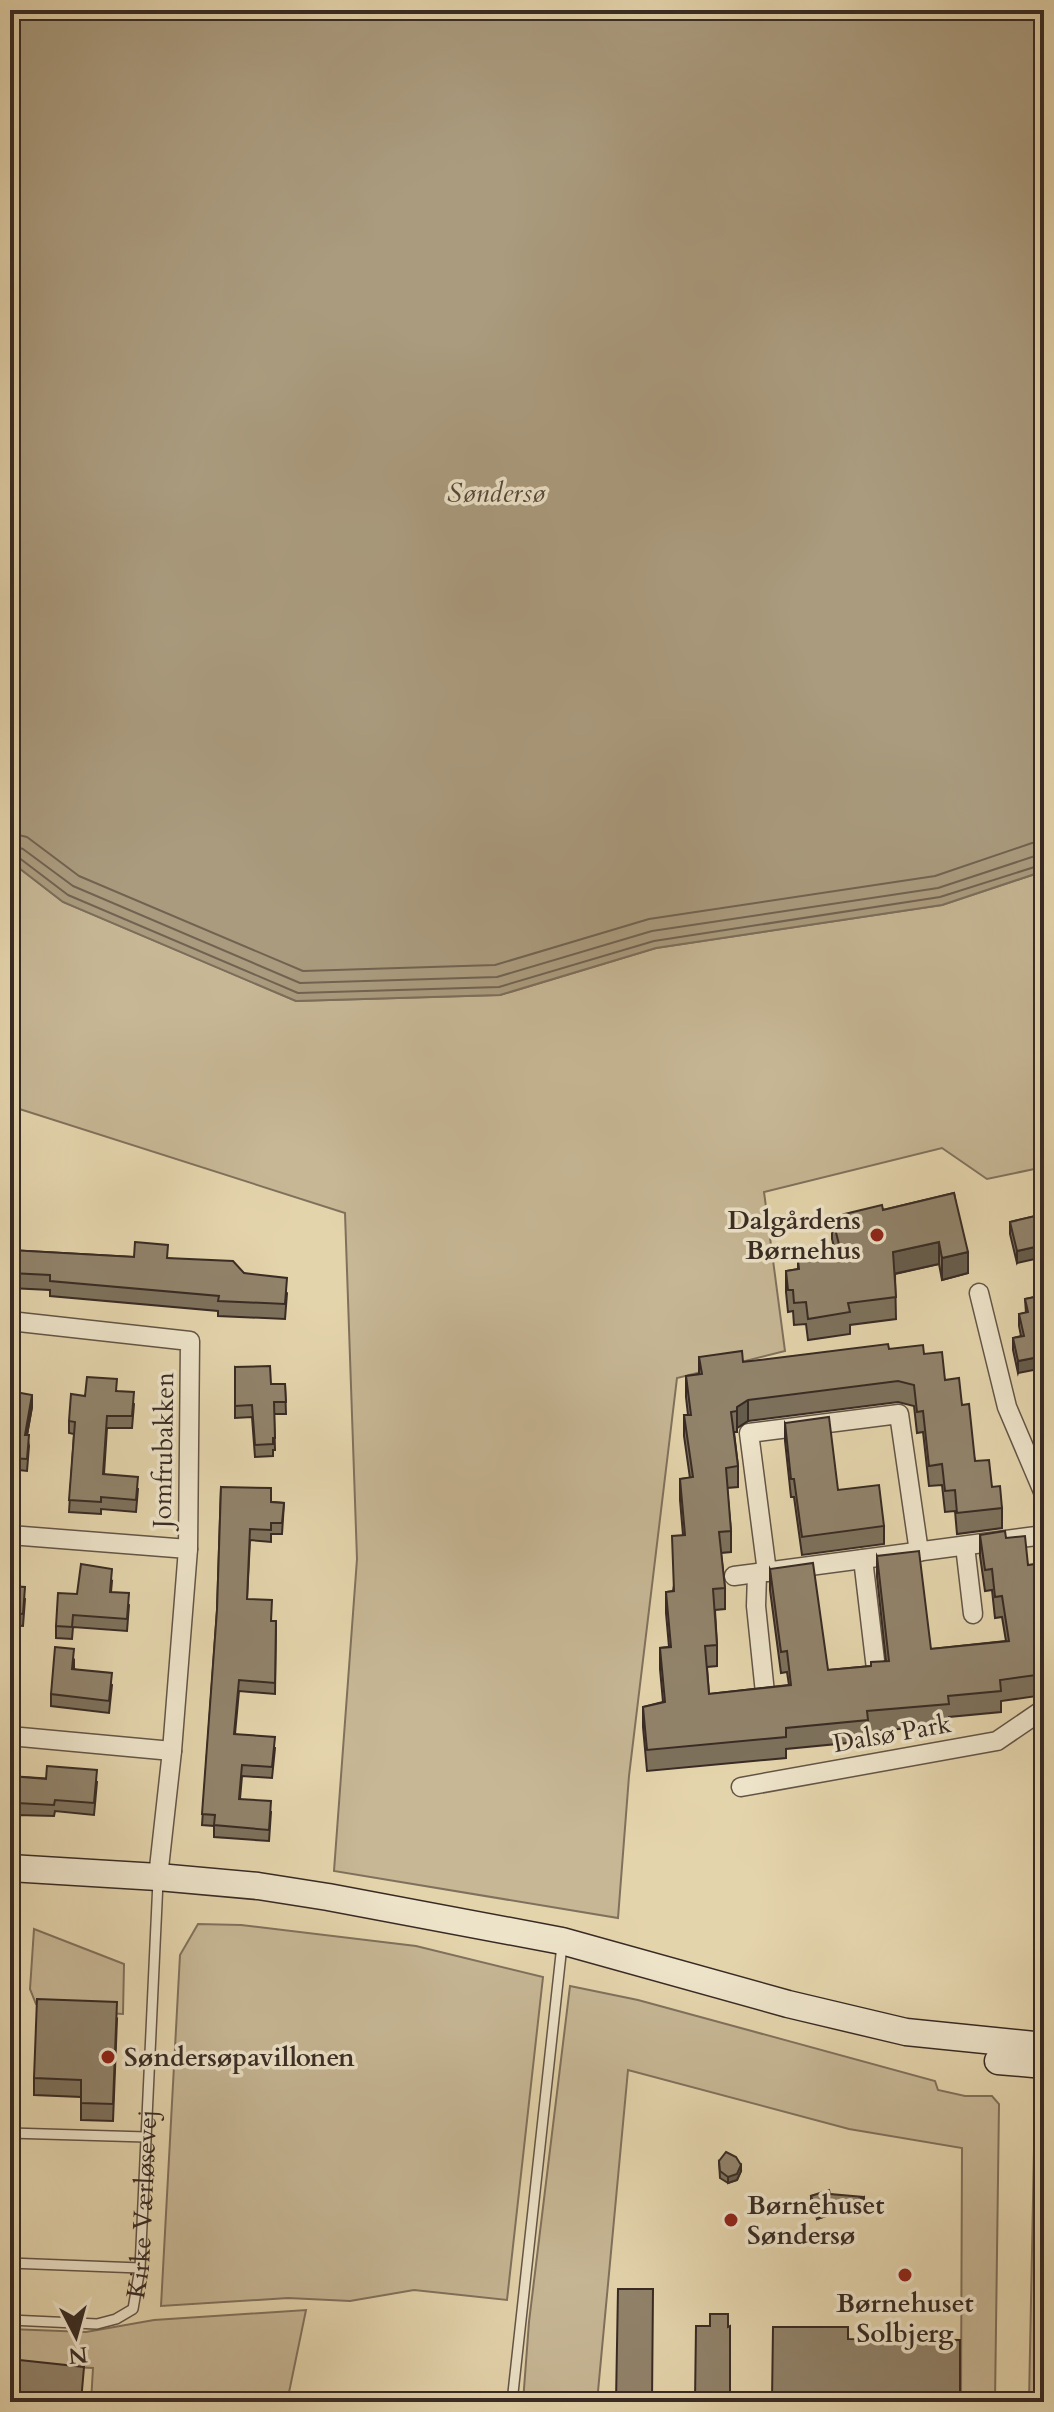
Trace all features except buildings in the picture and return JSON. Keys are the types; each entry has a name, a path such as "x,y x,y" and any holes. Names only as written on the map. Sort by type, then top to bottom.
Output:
{"street":[{"path":"979,1293 1007,1407 1044,1494"},
{"name":"Jomfrubakken","path":"10,1321 190,1341 188,1549 172,1751 158,1877"},
{"path":"765,1693 756,1606 762,1573 749,1433 899,1414 919,1552"},
{"name":"Jomfrubakken","path":"10,1535 188,1549"},
{"path":"734,1576 1044,1535"},
{"path":"965,1546 973,1614"},
{"path":"863,1559 876,1669"},
{"name":"Dalsø Park","path":"741,1787 997,1741 1044,1709"},
{"path":"10,1736 172,1751"},
{"path":"10,1868 258,1886 328,1897 562,1941 906,2032 1044,2046"},
{"path":"857,2021 890,2039 960,2056 1044,2065"}],"lane":[{"name":"Kirke Værløsevej","path":"10,2320 97,2324 116,2319 133,2309 140,2268 158,1877"},
{"path":"512,2402 562,1941"},
{"path":"10,2133 146,2137"},
{"path":"10,2263 140,2268"}],"shaded area":[{"path":"10,861 63,902 296,1001 500,995 656,948 942,905 1044,871 1044,1167 987,1179 942,1148 764,1192 785,1351 677,1378 629,1776 618,1918 334,1871 357,1559 345,1213 10,1106"},
{"path":"198,1924 241,1925 416,1946 543,1977 507,2300 414,2290 350,2301 288,2298 161,2306 180,1955"},
{"path":"34,1929 124,1964 123,2014 48,2010 48,2004 36,2004 30,1989"},
{"path":"570,1986 638,2000 935,2081 938,2090 965,2096 992,2096 999,2104 995,2402 961,2402 962,2148 849,2129 628,2070 597,2402 523,2402 529,2322"},
{"path":"1035,2099 1044,2099 1044,2402 1029,2402"},
{"path":"306,2310 287,2402 91,2402 93,2368 10,2364 10,2329 86,2332 154,2320"}],"water":[{"name":"Søndersø","path":"10,10 1044,10 1044,871 942,905 656,948 500,995 296,1001 63,902 10,861"}],"place":[{"name":"Dalgårdens Børnehus","path":"877,1235"},
{"name":"Søndersøpavillonen","path":"108,2057"},
{"name":"Børnehuset Søndersø","path":"731,2220"},
{"name":"Børnehuset Solbjerg","path":"905,2275"}]}
